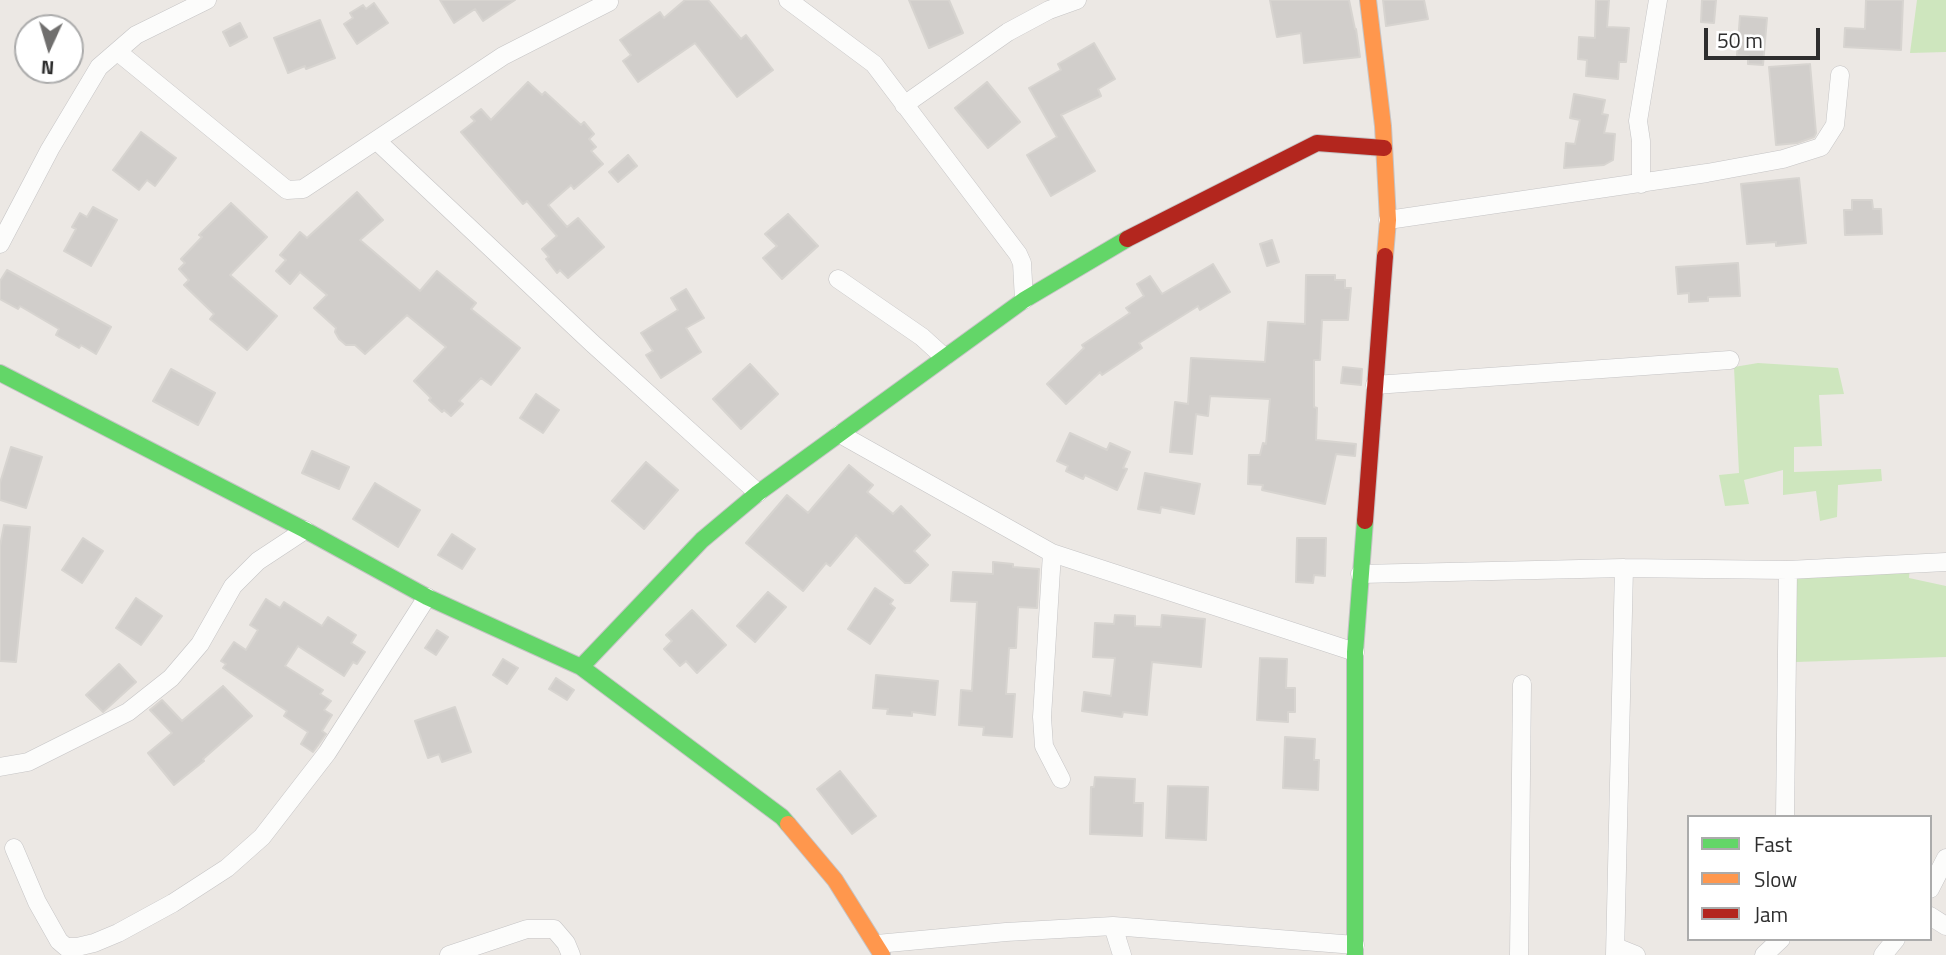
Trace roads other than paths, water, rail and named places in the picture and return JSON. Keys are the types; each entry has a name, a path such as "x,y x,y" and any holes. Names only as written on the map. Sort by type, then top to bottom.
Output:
{"street":[{"path":"0,244 50,149 99,67 136,35 207,0"},
{"path":"788,0 874,64 1018,254 1022,263 1024,300"},
{"path":"904,105 1008,32 1049,10 1077,0"},
{"path":"0,373 305,530 427,597 581,667 782,817 835,880 880,949 1006,932 1113,926 1355,950 1355,652 1388,220 1384,148 1367,0"},
{"path":"1641,184 1638,121 1658,0"},
{"path":"118,52 287,190 303,190 503,56 609,2"},
{"path":"1388,220 1641,184 1783,159 1821,147 1835,125 1840,75"},
{"path":"377,141 592,343 758,493"},
{"path":"581,667 702,540 758,493 1024,300 1125,240 1317,143 1384,148"},
{"path":"838,279 922,337 944,356"},
{"path":"1375,385 1730,360"},
{"path":"840,434 1052,553 1355,652"},
{"path":"0,767 28,762 128,712 171,678 200,645 233,586 258,561 305,530"},
{"path":"1052,553 1042,717 1044,746 1061,779"},
{"path":"1360,574 1624,568 1788,570 1946,562"},
{"path":"1624,568 1616,951 1636,955"},
{"path":"1785,815 1788,570"},
{"path":"14,848 37,902 59,941 66,947 77,947 118,933 173,903 226,869 262,837 327,753 427,597"},
{"path":"1519,955 1522,684"},
{"path":"1932,885 1946,858"},
{"path":"1113,926 1122,955"},
{"path":"449,955 527,929 554,929 566,943 571,955"},
{"path":"1765,955 1779,941"},
{"path":"1883,955 1894,941"}]}
